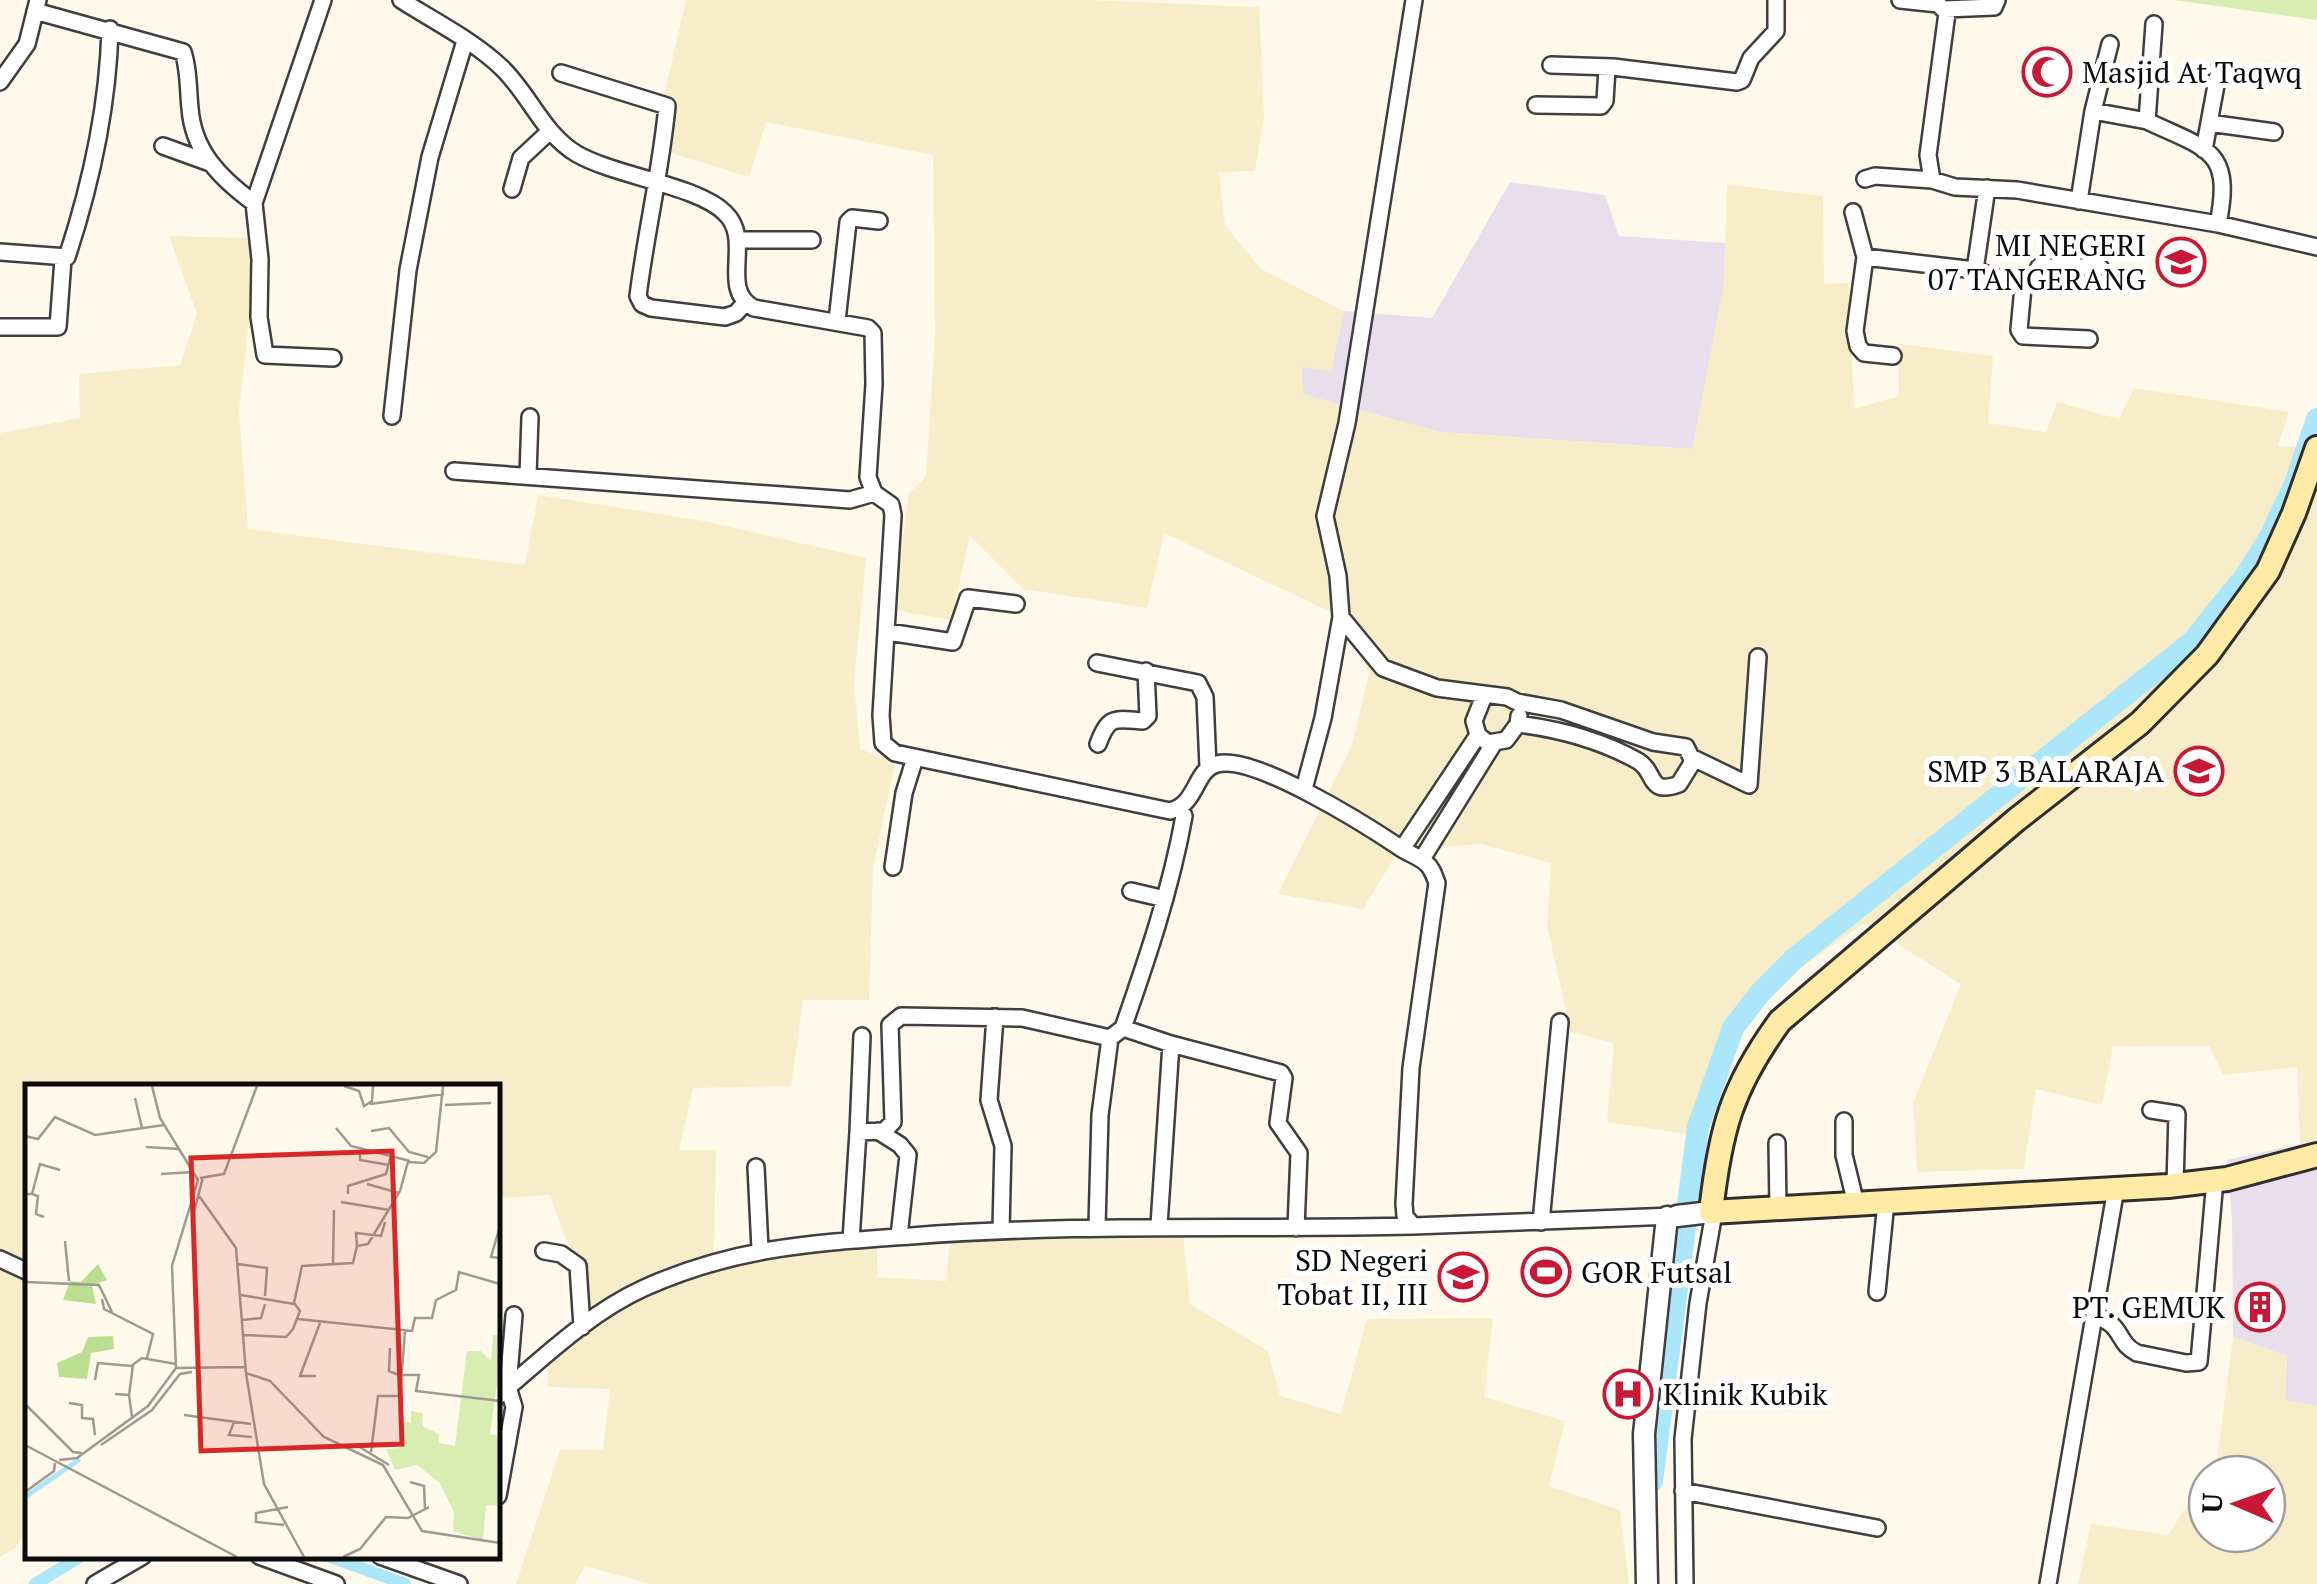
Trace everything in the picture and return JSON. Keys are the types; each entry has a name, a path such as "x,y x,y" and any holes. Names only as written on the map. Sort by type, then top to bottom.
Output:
{"main road":[{"path":"2317,448 2268,571 2207,655 2140,723 2016,820 1780,1021 1754,1057 1728,1112 1710,1212 2174,1185 2216,1180 2317,1155"}],"street":[{"path":"322,0 254,203 260,259 259,317 265,355 333,358"},
{"path":"402,0 503,69 550,131 574,153 707,201 726,213 738,240 736,287 745,303 754,308 868,328 873,333 868,476 874,492 891,505 893,514 881,715 883,742 895,753 916,758 1162,810 1180,809 1189,801 1208,767 1202,689 1198,683 1097,663"},
{"path":"1304,789 1323,718 1342,617 1325,516 1347,423 1414,0"},
{"path":"1552,65 1729,83 1742,80 1751,58 1776,31 1776,0"},
{"path":"1900,0 1938,4 1946,9 1994,8 1997,0"},
{"path":"0,82 28,44 37,5 183,52 190,116 198,145 225,182 254,203"},
{"path":"1932,180 1928,155 1946,9"},
{"path":"2147,121 2154,24"},
{"path":"0,252 68,257 109,76 110,30"},
{"path":"392,416 408,270 430,157 465,41"},
{"path":"2079,201 2093,112 2110,44"},
{"path":"1536,104 1600,106 1605,101 1608,68"},
{"path":"2204,150 2220,69"},
{"path":"561,74 666,104 638,296 642,304 726,316 745,303"},
{"path":"2093,112 2147,121 2204,150 2222,169 2218,224"},
{"path":"2209,123 2274,132"},
{"path":"512,190 526,149 550,131"},
{"path":"163,146 210,162"},
{"path":"1865,179 1876,176 1932,180 2079,201 2218,224 2317,247"},
{"path":"1975,270 1987,188"},
{"path":"1854,212 1865,257 1855,331 1858,346 1868,354 1893,356"},
{"path":"837,321 848,222 852,218 879,221"},
{"path":"738,240 812,240"},
{"path":"1865,257 1975,270 2023,287 2034,281 2038,266 2100,267"},
{"path":"0,327 58,327 64,259"},
{"path":"2056,284 2058,267"},
{"path":"2023,287 2020,334 2089,339"},
{"path":"528,474 530,417"},
{"path":"454,472 528,474 850,500 874,492"},
{"path":"888,632 953,642 968,598 1016,604"},
{"path":"1342,617 1383,668 1437,688 1499,695 1560,710 1653,742 1686,748 1691,757 1749,785 1758,657"},
{"path":"1098,744 1105,724 1114,719 1143,720 1148,716 1146,671"},
{"path":"1484,696 1474,721 1478,734 1494,744"},
{"path":"1422,859 1494,744 1506,740 1518,724 1516,702"},
{"path":"1518,724 1606,746 1645,765"},
{"path":"1402,850 1478,734"},
{"path":"1653,742 1645,765 1652,782 1669,788 1679,784 1686,776 1691,757"},
{"path":"893,868 904,794 916,758"},
{"path":"1208,767 1221,762 1236,765 1304,789 1376,830 1430,867 1437,883 1437,897 1419,1000 1406,1124 1404,1204 1405,1216 1413,1226"},
{"path":"1098,1226 1100,1114 1117,1033 1165,899 1184,816 1180,809"},
{"path":"1131,891 1165,899"},
{"path":"858,1132 890,1128 890,1025 901,1016 1022,1018 1171,1044 1281,1073 1284,1078 1278,1123 1299,1152 1296,1228"},
{"path":"994,1017 988,1100 1003,1146 1001,1228"},
{"path":"1541,1222 1560,1022"},
{"path":"851,1240 862,1036"},
{"path":"1159,1226 1171,1044"},
{"path":"2151,1110 2177,1114 2174,1185"},
{"path":"1844,1121 1844,1155 1856,1204"},
{"path":"878,1131 908,1155 899,1236"},
{"path":"1776,1143 1778,1208"},
{"path":"756,1167 760,1250"},
{"path":"2094,1316 2110,1321 2130,1350 2186,1363 2199,1362 2216,1180"},
{"path":"2048,1584 2116,1188"},
{"path":"1878,1292 1886,1202"},
{"path":"501,1393 603,1310 644,1288 726,1257 760,1250 1001,1228 1413,1226 1710,1212 1683,1438 1684,1584"},
{"path":"1648,1584 1644,1434 1672,1216"},
{"path":"544,1251 561,1254 578,1266 582,1327"},
{"path":"0,1259 25,1271"},
{"path":"501,1393 514,1316"},
{"path":"500,1485 514,1408 501,1393"},
{"path":"1684,1490 1876,1528"},
{"path":"95,1584 118,1578 140,1559"},
{"path":"267,1559 336,1584"},
{"path":"404,1560 459,1584"}],"shaded area":[{"path":"686,0 1088,0 1259,7 1264,117 1255,171 1219,172 1225,225 1261,269 1344,311 1331,371 1302,367 1303,394 1439,432 1692,449 1724,284 1727,184 1823,196 1824,284 1849,283 1854,409 1899,396 1899,344 1993,356 1988,423 2046,432 2057,402 2119,419 2134,388 2289,412 2278,445 2317,450 2317,1140 2300,1145 2297,1067 2223,1075 2209,1046 2113,1046 2102,1105 2036,1089 2024,1169 1917,1172 1913,1103 1961,984 1864,923 1765,994 1714,1068 1693,1135 1607,1122 1614,1043 1571,1032 1547,926 1551,863 1481,844 1399,850 1363,909 1278,894 1352,745 1369,673 1343,618 1164,533 1147,608 1023,589 970,536 951,620 898,611 909,493 926,477 935,336 933,155 766,122 749,177 652,147"},
{"path":"1510,182 1605,195 1619,236 1725,243 1724,284 1693,449 1439,432 1302,394 1301,366 1331,370 1344,311 1432,318"},
{"path":"169,236 258,238 239,410 248,529 525,565 538,495 704,521 866,558 854,682 860,749 895,762 873,868 869,1000 803,1000 791,1086 693,1088 679,1150 716,1150 714,1253 877,1235 877,1277 946,1281 950,1238 1182,1225 1190,1304 1268,1351 1280,1396 1341,1414 1367,1319 1493,1318 1484,1397 1565,1421 1549,1486 1620,1510 1629,1584 650,1584 585,1566 575,1584 516,1584 560,1450 603,1450 610,1389 548,1387 547,1341 590,1307 550,1195 500,1198 500,1084 25,1084 25,1535 15,1548 0,1557 0,433 80,418 79,374 180,365 197,314"},
{"path":"2317,1140 2317,1406 2285,1400 2287,1356 2233,1337 2232,1218 2227,1160"},
{"path":"2233,1337 2287,1356 2285,1400 2317,1406 2317,1584 2078,1584 2091,1524 2168,1535 2187,1505 2187,1554 2287,1554 2287,1454 2218,1454"}],"green space":[{"path":"2174,0 2317,0 2317,20"}],"waterway":[{"path":"1652,1481 1698,1127 1733,1028 1795,958 2193,641 2246,575 2270,537 2296,481 2317,419"},
{"path":"35,1584 76,1559"},
{"path":"336,1559 405,1584"}],"place":[{"name":"Masjid At Taqwq","path":"2047,72"},
{"name":"MI NEGERI 07 TANGERANG","path":"2181,262"},
{"name":"SMP 3 BALARAJA","path":"2199,771"},
{"name":"GOR Futsal","path":"1546,1272"},
{"name":"SD Negeri Tobat II, III","path":"1463,1277"},
{"name":"PT. GEMUK","path":"2260,1307"},
{"name":"Klinik Kubik","path":"1628,1394"}]}
